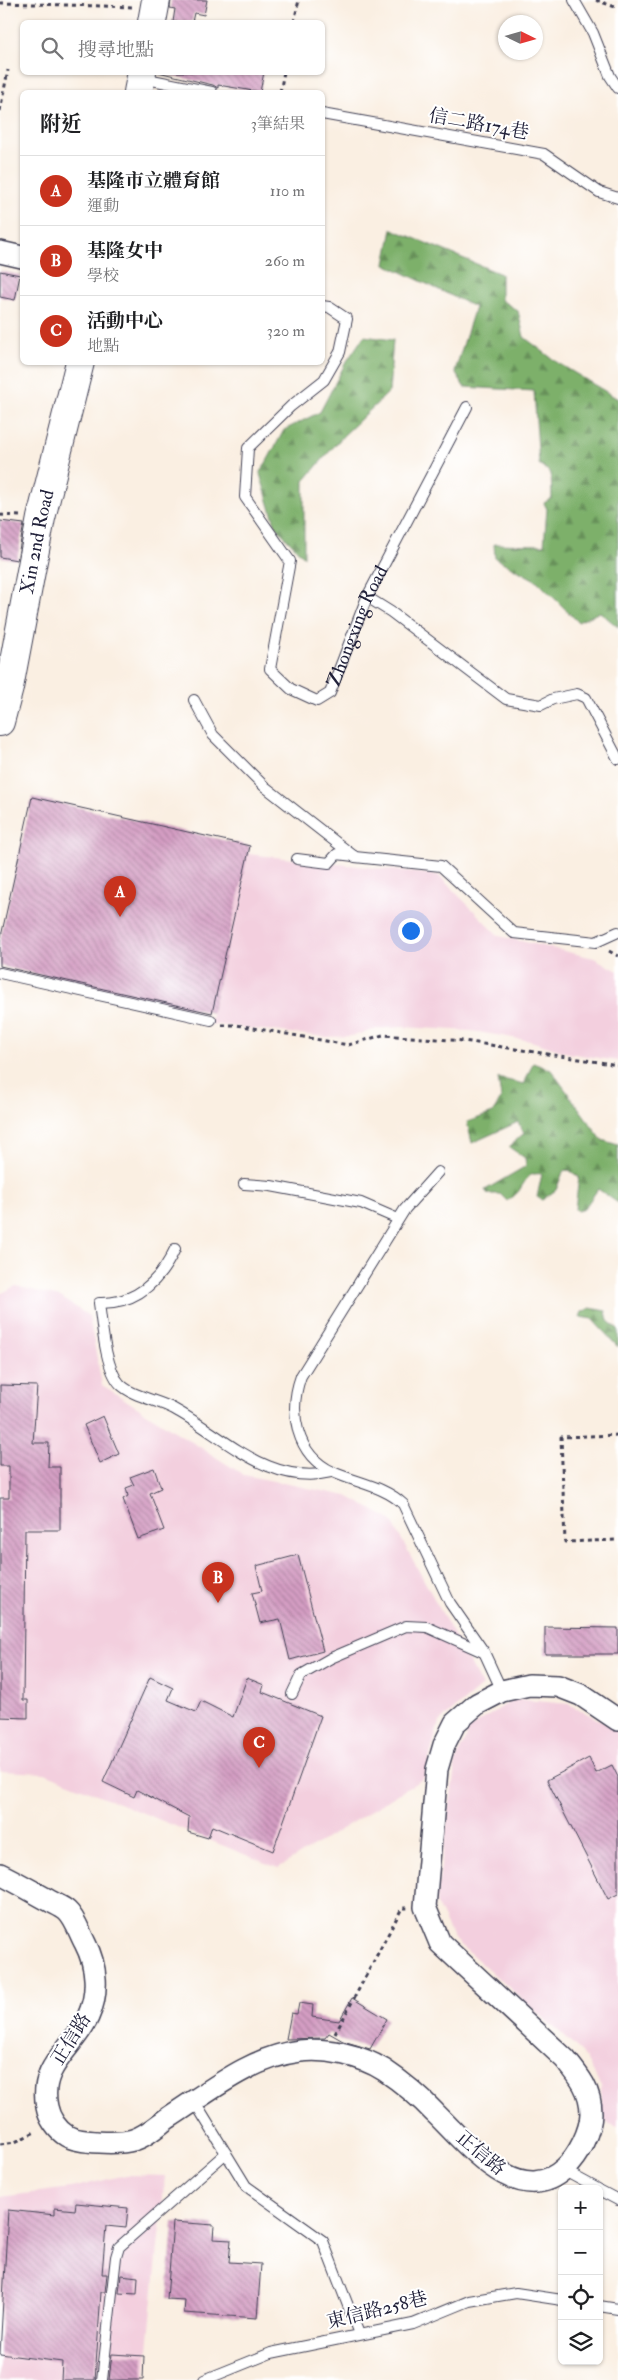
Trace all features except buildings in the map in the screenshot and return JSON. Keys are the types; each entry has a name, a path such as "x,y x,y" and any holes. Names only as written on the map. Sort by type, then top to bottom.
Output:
{"main road":[{"name":"Xin 2nd Road","path":"0,722 4,688 41,518 79,365"}],"street":[{"path":"0,252 20,257"},
{"name":"正信路","path":"0,1874 68,1912 90,1954 96,1979 93,2001 87,2019 57,2058 49,2075 45,2096 49,2114 54,2123 68,2137 86,2141 134,2140 241,2070 269,2058 301,2051 325,2052 353,2055 383,2070 418,2097 478,2156 507,2176 537,2183 554,2177 563,2170 584,2140 590,2120 590,2100 582,2079 565,2059 440,1943 425,1907 438,1769 444,1745 455,1723 476,1704 502,1691 529,1685 558,1686 581,1695 618,1720"}],"lane":[{"path":"574,0 594,33 610,76 618,88"},
{"path":"140,81 199,90"},
{"name":"信二路174巷","path":"325,115 544,154 598,192 618,198"},
{"name":"Zhongxing Road","path":"325,306 347,319 340,352 324,380 292,406 248,448 245,497 290,561 270,669 291,689 317,701 330,694 367,597 468,407"},
{"path":"367,597 391,612 506,699 541,705 553,699 577,694 586,698 618,759"},
{"path":"194,700 213,735 264,786 355,856"},
{"path":"297,860 329,862 337,854 441,866 514,932 596,942 618,932"},
{"path":"0,973 214,1023"},
{"path":"438,1172 398,1219 300,1376 294,1399 294,1417 304,1447 313,1457 332,1472 393,1494 403,1504 450,1602 484,1652 502,1691"},
{"path":"244,1184 271,1186 361,1203 398,1219"},
{"path":"175,1249 168,1264 156,1279 139,1294 115,1304 99,1303 107,1359 119,1384 177,1410 249,1458 286,1472 318,1475 332,1472"},
{"path":"292,1694 301,1675 331,1658 406,1626 427,1627 484,1652"},
{"path":"194,2101 246,2186 323,2241 359,2334"},
{"path":"102,2380 116,2257 119,2247 226,2152"},
{"path":"563,2170 591,2185"},
{"path":"603,2192 618,2200"},
{"name":"東信路258巷","path":"204,2380 271,2353 414,2324 469,2301 516,2293 558,2299"},
{"path":"603,2307 618,2310"}],"path":[{"path":"294,20 299,0"},
{"path":"596,0 618,8"},
{"path":"0,4 22,2 154,10"},
{"path":"0,111 8,70"},
{"path":"280,90 283,75"},
{"path":"214,1023 237,1025 348,1045 383,1035 464,1041 618,1064"},
{"path":"618,1435 561,1437 566,1542 618,1540"},
{"path":"325,2052 402,1908 425,1907"},
{"path":"0,2144 15,2142 54,2123"}],"shaded area":[{"path":"248,854 438,875 499,936 594,958 618,971 618,1061 568,1053 531,1041 472,1031 402,1027 377,1029 352,1036 326,1037 210,1024"},
{"path":"16,1286 60,1297 89,1316 102,1385 244,1475 347,1496 391,1520 482,1686 439,1722 424,1778 278,1868 45,1773 0,1771 0,1294"},
{"path":"514,1699 569,1704 614,1728 618,1735 618,2127 602,2121 601,2086 582,2052 453,1938 436,1902 456,1760 470,1728"},
{"path":"126,2175 165,2176 145,2380 0,2380 0,2197 71,2188"}],"green space":[{"path":"392,229 501,274 501,300 518,311 524,337 558,363 618,399 618,627 600,612 578,622 537,581 495,558 494,544 544,545 547,509 544,503 552,498 551,473 539,464 534,391 464,387 455,371 475,307 385,264"},
{"path":"364,336 393,340 389,392 343,436 304,481 304,557 276,527 260,474 284,430 320,412 345,364"},
{"path":"533,1063 551,1070 602,1140 618,1145 618,1203 598,1189 584,1209 577,1211 575,1209 579,1177 569,1170 563,1172 556,1190 542,1200 537,1197 542,1174 534,1174 528,1177 518,1192 507,1201 500,1194 488,1194 485,1190 526,1166 525,1158 509,1147 524,1133 518,1122 472,1143 467,1122 493,1113 501,1098 498,1078 524,1084"},
{"path":"590,1308 606,1311 608,1321 618,1329 618,1347 592,1319 580,1317 582,1312"}],"place":[{"name":"基隆市立體育館","path":"120,917"},
{"name":"基隆女中","path":"218,1603"},
{"name":"活動中心","path":"259,1768"}]}
